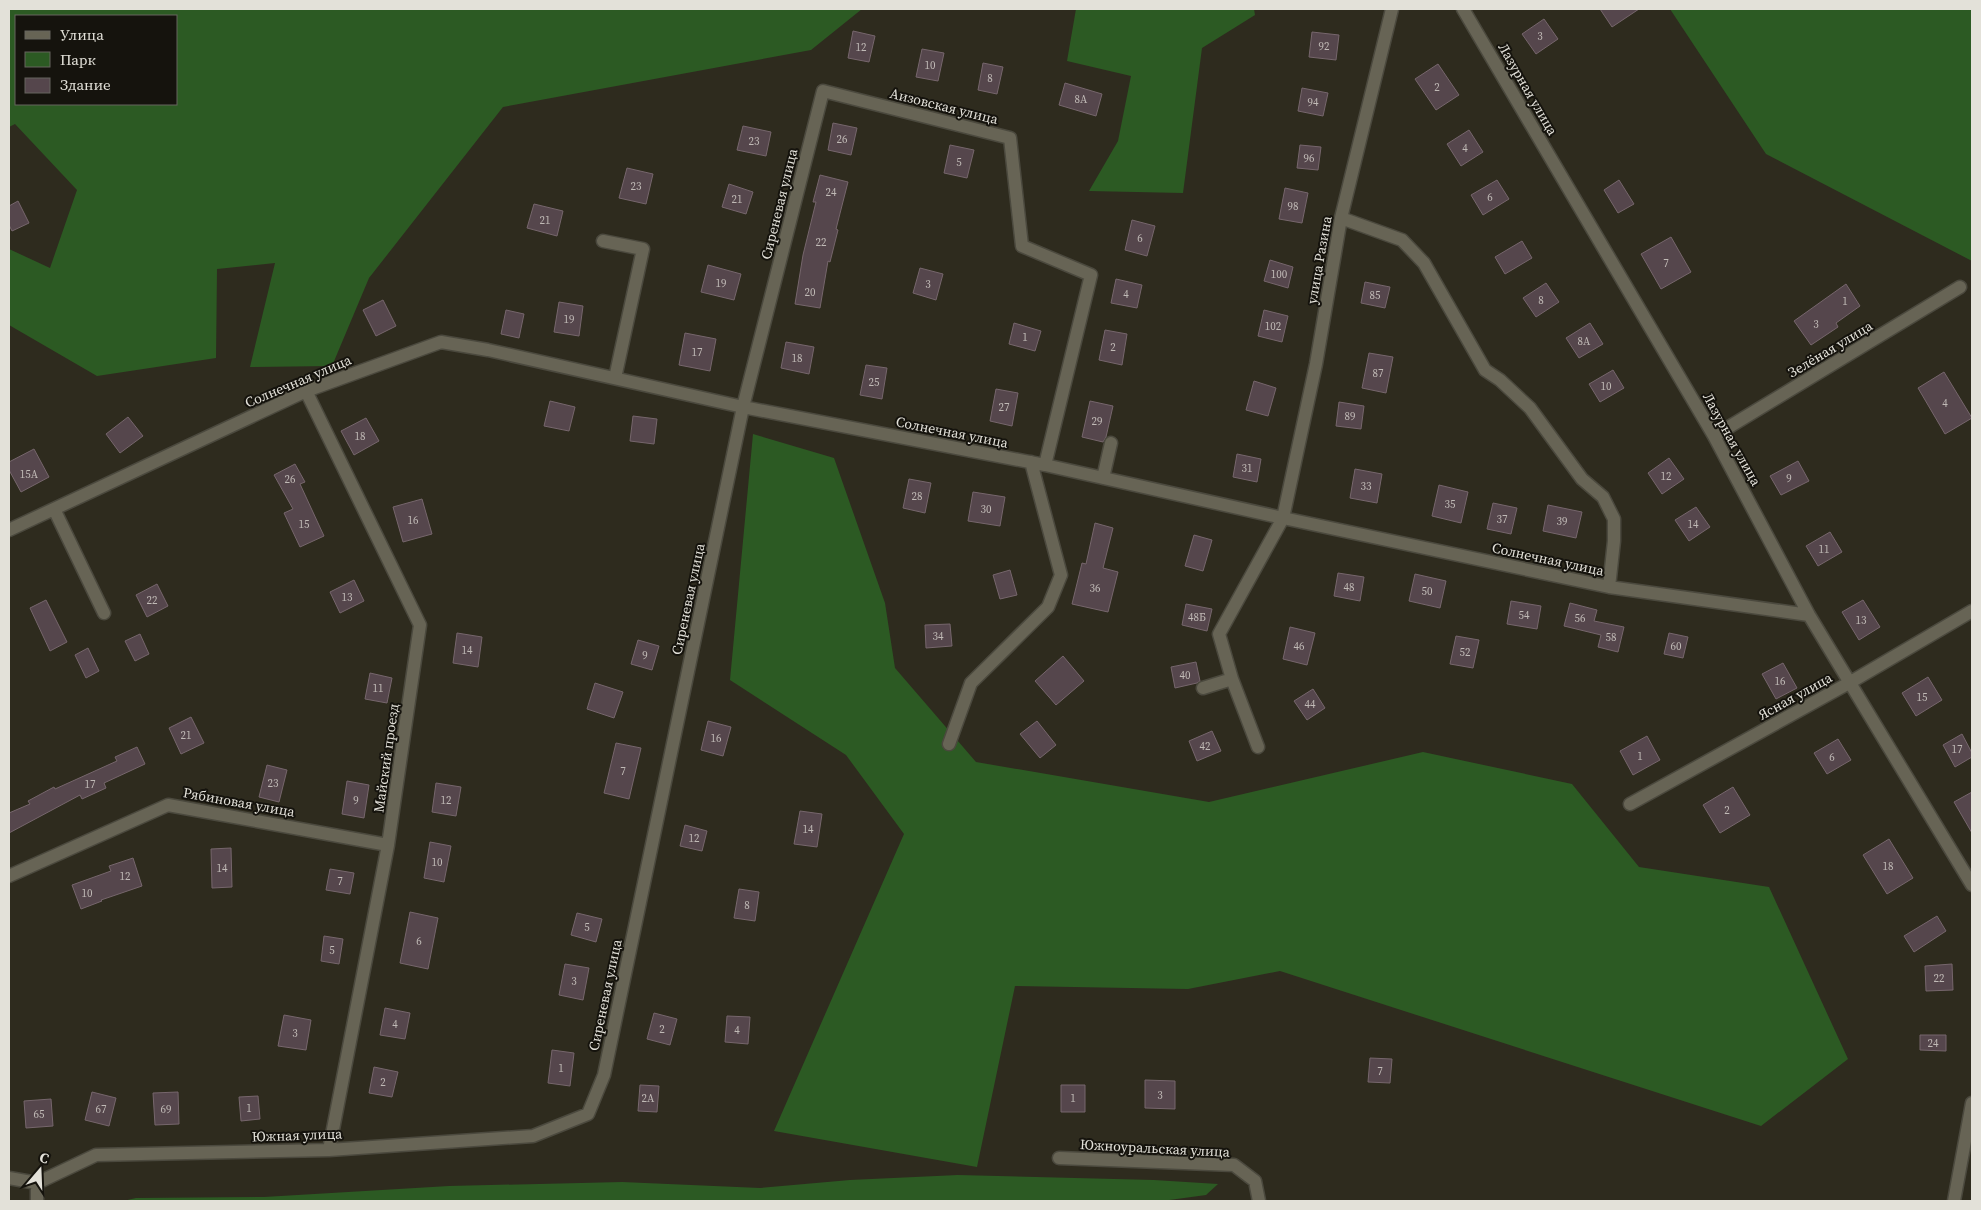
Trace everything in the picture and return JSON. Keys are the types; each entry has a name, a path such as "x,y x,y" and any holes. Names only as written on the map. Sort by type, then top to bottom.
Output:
{"street":[{"name":"улица Разина","path":"1283,518 1316,364 1341,218 1392,9"},
{"name":"Лазурная улица","path":"1463,9 1714,436 1809,614 1849,683 1972,885"},
{"name":"Сиреневая улица","path":"588,1114 604,1075 743,407 822,91"},
{"name":"Аизовская улица","path":"822,91 1010,138 1022,246 1092,275 1045,465"},
{"path":"1341,218 1402,240 1424,263 1485,370 1500,380 1530,408 1582,479 1603,498 1614,519 1614,541 1609,587"},
{"path":"603,241 643,249 615,378"},
{"name":"Зелёная улица","path":"1714,436 1960,287"},
{"name":"Солнечная улица","path":"9,530 306,391 441,342 488,350 743,407 1031,462 1609,587 1809,614"},
{"name":"Майский проезд","path":"306,391 420,625 388,845 329,1150"},
{"path":"1102,478 1111,443"},
{"path":"949,744 971,683 1048,607 1061,575 1031,462"},
{"path":"54,509 104,613"},
{"path":"1258,747 1232,679 1219,634 1283,518"},
{"name":"Ясная улица","path":"1630,804 1849,683 1972,611"},
{"path":"1203,688 1232,679"},
{"name":"Рябиновая улица","path":"9,876 168,805 388,845"},
{"path":"1954,1201 1972,1103"},
{"name":"Южная улица","path":"37,1183 96,1155 329,1150 534,1136 588,1114"},
{"name":"Южноуральская улица","path":"1059,1158 1234,1165 1255,1181 1259,1201"},
{"path":"9,1178 37,1183 37,1201"}],"green space":[{"path":"9,9 862,9 811,50 503,107 369,278 332,366 250,367 275,263 217,269 216,358 97,376 9,325 9,249 50,268 77,190 15,124 9,127"},
{"path":"1076,9 1254,9 1255,15 1202,48 1183,193 1089,191 1118,141 1131,76 1067,61"},
{"path":"1670,9 1972,9 1972,261 1766,154"},
{"path":"753,434 834,458 885,603 895,668 976,762 1209,802 1423,752 1572,784 1639,867 1769,887 1848,1059 1761,1126 1280,971 1188,989 1015,986 977,1167 774,1131 904,834 846,755 730,680"},
{"path":"958,1175 1154,1180 1218,1184 1206,1195 1162,1201 123,1201 136,1198 264,1197 449,1186 622,1182 760,1188 850,1180"}],"building":[{"path":"1600,9 1639,9 1612,27"},
{"path":"1544,19 1558,39 1536,54 1522,34"},
{"path":"853,31 875,36 869,62 848,58"},
{"path":"1312,32 1339,35 1336,60 1309,57"},
{"path":"922,49 944,53 938,81 916,77"},
{"path":"983,63 1003,67 997,94 978,90"},
{"path":"1438,64 1459,95 1436,110 1415,79"},
{"path":"1065,83 1102,94 1096,116 1059,105"},
{"path":"1302,88 1328,93 1323,116 1298,111"},
{"path":"833,123 857,128 851,155 828,150"},
{"path":"743,126 771,132 766,156 737,150"},
{"path":"1469,130 1483,152 1461,166 1447,144"},
{"path":"950,145 974,150 967,178 944,173"},
{"path":"1300,145 1321,147 1318,170 1297,168"},
{"path":"627,168 653,174 646,204 619,198"},
{"path":"820,175 848,182 830,262 828,261 820,308 795,304 803,255 816,202 813,202"},
{"path":"1497,180 1509,199 1483,215 1471,195"},
{"path":"1619,180 1634,204 1618,213 1604,190"},
{"path":"729,184 753,192 746,214 722,207"},
{"path":"1285,188 1308,193 1302,223 1279,219"},
{"path":"18,201 29,223 12,231 9,225 9,206"},
{"path":"534,204 563,211 557,236 527,228"},
{"path":"1132,220 1155,226 1147,256 1125,250"},
{"path":"1671,237 1691,272 1661,289 1641,254"},
{"path":"1522,241 1532,258 1505,274 1495,257"},
{"path":"1270,260 1293,267 1288,288 1264,281"},
{"path":"708,265 741,274 734,300 701,292"},
{"path":"920,268 943,274 936,300 913,293"},
{"path":"1116,279 1142,285 1137,308 1111,303"},
{"path":"1365,282 1390,287 1385,308 1361,303"},
{"path":"1546,283 1559,302 1536,317 1523,298"},
{"path":"1846,284 1860,306 1836,323 1838,327 1811,345 1794,321"},
{"path":"383,300 396,326 376,336 363,310"},
{"path":"559,302 583,306 579,336 554,332"},
{"path":"506,310 524,314 519,338 501,334"},
{"path":"1264,310 1288,316 1282,342 1258,336"},
{"path":"1014,323 1041,331 1035,351 1009,344"},
{"path":"1590,323 1603,344 1579,358 1566,338"},
{"path":"1105,330 1127,334 1122,365 1099,360"},
{"path":"685,333 716,339 710,371 679,365"},
{"path":"786,342 814,347 809,374 781,368"},
{"path":"1369,353 1393,357 1386,393 1362,388"},
{"path":"866,365 887,368 882,399 860,395"},
{"path":"1613,370 1624,388 1600,402 1589,384"},
{"path":"1944,372 1972,418 1945,434 1918,388"},
{"path":"1254,381 1276,388 1268,416 1246,410"},
{"path":"996,389 1018,393 1012,426 990,421"},
{"path":"550,401 575,407 569,431 544,426"},
{"path":"1090,401 1113,406 1106,437 1103,442 1082,437"},
{"path":"1339,402 1364,406 1361,429 1336,426"},
{"path":"633,416 657,419 654,444 630,441"},
{"path":"128,417 143,436 120,453 106,434"},
{"path":"366,418 379,441 354,455 341,431"},
{"path":"34,449 49,477 21,492 9,470 9,462"},
{"path":"1237,454 1261,459 1257,482 1233,477"},
{"path":"1669,458 1684,479 1662,494 1648,473"},
{"path":"1798,461 1809,481 1781,495 1770,476"},
{"path":"295,464 305,482 300,484 324,536 300,547 284,513 293,509 274,475"},
{"path":"1355,469 1382,474 1377,503 1350,498"},
{"path":"909,479 931,483 925,513 903,508"},
{"path":"1439,485 1468,492 1461,523 1432,516"},
{"path":"973,492 1005,497 1000,526 968,521"},
{"path":"422,499 432,534 403,542 393,507"},
{"path":"1493,503 1517,508 1511,534 1487,529"},
{"path":"1548,505 1582,512 1576,538 1543,531"},
{"path":"1696,507 1710,527 1689,541 1675,520"},
{"path":"1095,523 1113,528 1103,568 1118,572 1108,612 1072,604 1082,563 1086,564"},
{"path":"1830,532 1842,552 1818,566 1806,546"},
{"path":"1194,535 1212,540 1203,571 1185,566"},
{"path":"1010,570 1017,595 1000,599 993,575"},
{"path":"1338,573 1364,577 1360,601 1334,596"},
{"path":"1415,574 1446,581 1440,608 1409,601"},
{"path":"354,580 364,601 340,613 330,592"},
{"path":"157,584 168,606 147,617 136,595"},
{"path":"46,600 67,642 50,651 30,608"},
{"path":"1863,600 1880,627 1859,640 1842,612"},
{"path":"1511,601 1541,606 1537,629 1507,624"},
{"path":"1570,603 1597,610 1594,621 1624,627 1618,652 1598,647 1601,635 1564,626"},
{"path":"1186,604 1212,609 1207,631 1182,625"},
{"path":"950,624 952,646 926,648 925,625"},
{"path":"1290,627 1315,633 1307,665 1283,659"},
{"path":"457,633 482,637 478,667 453,663"},
{"path":"1669,633 1688,637 1683,658 1664,654"},
{"path":"140,634 149,654 135,661 125,641"},
{"path":"1456,636 1479,640 1473,668 1450,664"},
{"path":"638,640 659,646 652,670 631,664"},
{"path":"88,648 99,671 86,678 75,655"},
{"path":"1063,656 1084,681 1056,705 1035,681"},
{"path":"1196,662 1200,681 1175,688 1171,667"},
{"path":"1783,663 1797,688 1776,699 1762,674"},
{"path":"370,673 392,678 387,703 365,699"},
{"path":"1928,677 1942,700 1916,716 1902,693"},
{"path":"595,683 623,692 614,718 587,709"},
{"path":"1313,689 1325,708 1307,720 1294,701"},
{"path":"191,717 204,743 181,754 169,728"},
{"path":"708,721 731,727 723,756 701,750"},
{"path":"1037,721 1056,745 1040,758 1020,734"},
{"path":"1212,731 1221,751 1197,761 1189,741"},
{"path":"1962,734 1972,753 1972,757 1955,767 1943,745"},
{"path":"1647,736 1660,760 1633,775 1620,751"},
{"path":"1838,739 1851,760 1827,774 1814,753"},
{"path":"616,743 641,748 629,799 604,793"},
{"path":"137,747 145,764 104,783 106,788 82,799 80,795 9,833 9,813 30,804 28,801 54,787 55,789 117,761 115,757"},
{"path":"267,765 287,770 279,802 259,797"},
{"path":"347,781 369,785 364,818 342,814"},
{"path":"436,783 461,787 456,816 432,812"},
{"path":"1733,787 1750,815 1720,833 1703,805"},
{"path":"1972,792 1972,833 1954,802"},
{"path":"800,811 822,814 817,847 794,844"},
{"path":"685,825 707,831 702,851 680,846"},
{"path":"1889,839 1913,878 1887,894 1863,855"},
{"path":"430,842 451,846 444,882 424,878"},
{"path":"231,848 232,887 212,888 211,849"},
{"path":"133,858 142,886 81,909 72,885 111,871 109,866"},
{"path":"330,869 354,873 350,894 326,890"},
{"path":"739,889 759,892 755,921 734,918"},
{"path":"410,912 438,918 428,969 400,963"},
{"path":"577,913 602,919 596,942 571,935"},
{"path":"1937,916 1946,931 1914,952 1904,936"},
{"path":"324,936 343,939 339,964 321,961"},
{"path":"565,964 589,968 583,1000 559,995"},
{"path":"1952,964 1953,990 1926,991 1925,966"},
{"path":"385,1008 410,1013 405,1039 380,1035"},
{"path":"654,1013 677,1019 670,1045 647,1039"},
{"path":"284,1015 311,1020 306,1050 278,1046"},
{"path":"727,1016 750,1017 748,1044 725,1042"},
{"path":"1920,1035 1946,1035 1946,1051 1920,1050"},
{"path":"552,1050 574,1053 570,1086 548,1083"},
{"path":"1370,1058 1392,1059 1390,1083 1368,1082"},
{"path":"374,1067 398,1072 392,1097 369,1093"},
{"path":"1145,1080 1175,1081 1175,1109 1145,1108"},
{"path":"640,1085 659,1086 657,1112 638,1111"},
{"path":"1061,1085 1085,1085 1085,1112 1061,1112"},
{"path":"92,1092 116,1098 109,1126 85,1120"},
{"path":"178,1092 179,1124 155,1125 153,1093"},
{"path":"258,1096 260,1119 241,1121 239,1097"},
{"path":"51,1099 53,1126 26,1128 24,1101"}]}
